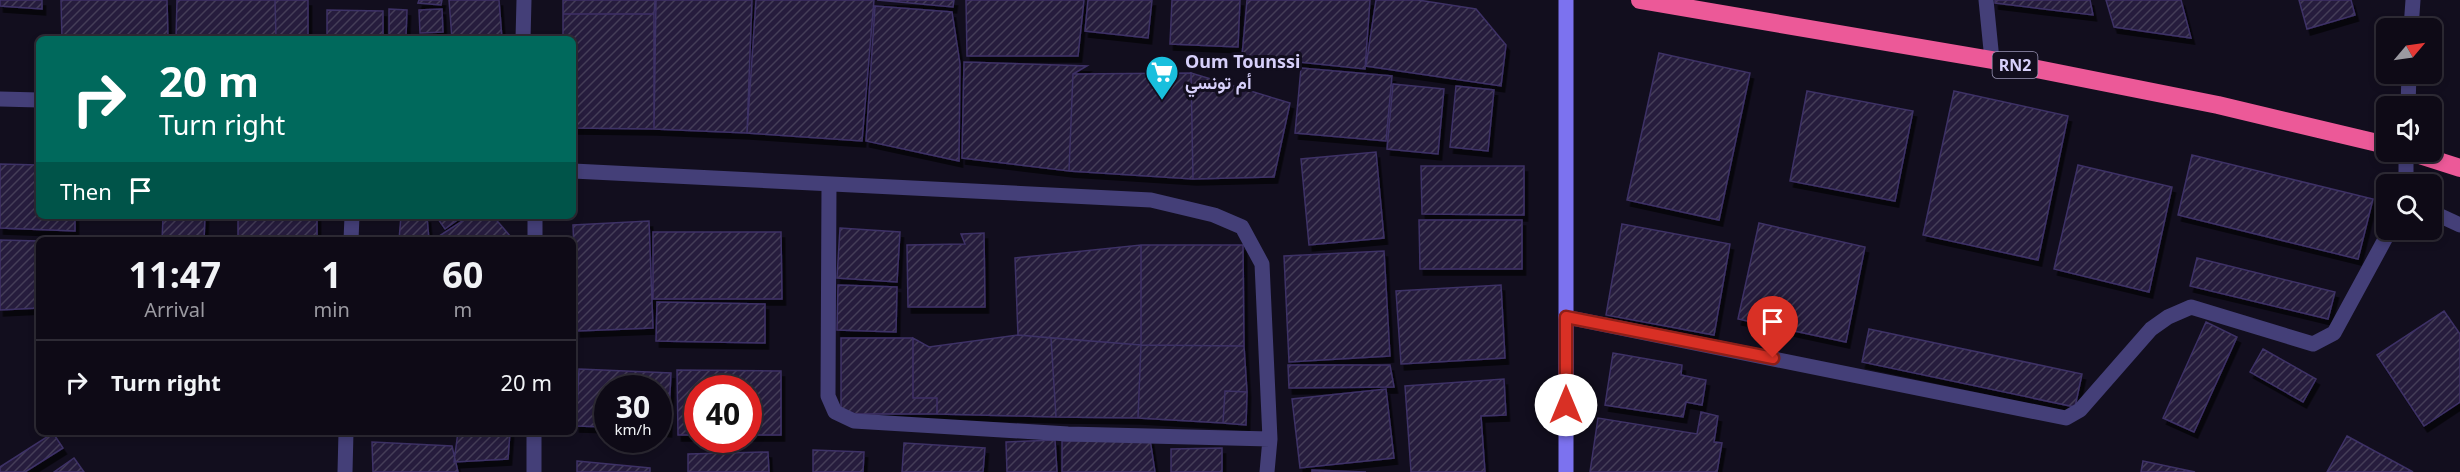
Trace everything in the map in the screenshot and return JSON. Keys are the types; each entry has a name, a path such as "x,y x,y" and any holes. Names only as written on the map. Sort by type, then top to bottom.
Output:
{"highway":[{"name":"RN2","path":"1640,0 1992,60 2218,105 2376,143"},
{"path":"2441,162 2460,168"}],"street":[{"path":"523,36 524,0"},
{"path":"1566,0 1566,472"},
{"path":"1986,0 1992,60"},
{"path":"2412,18 2413,0"},
{"path":"0,99 36,100"},
{"path":"576,171 1151,200 1214,214 1242,227 1262,264 1270,439 1267,472"},
{"path":"829,185 828,396 835,412 854,421 866,422 1068,434 1270,439"},
{"path":"2442,217 2460,225"},
{"path":"351,237 352,219"},
{"path":"535,219 535,237"},
{"path":"1566,317 2066,418 2080,410 2151,329 2168,317 2191,307 2313,344 2334,333 2385,240"},
{"path":"345,472 346,435"},
{"path":"534,435 534,472"}],"building":[{"path":"0,0 42,0 42,9 0,6"},
{"path":"61,0 167,0 168,36 62,36"},
{"path":"177,0 275,0 276,36 176,36"},
{"path":"275,0 308,0 308,36 276,36"},
{"path":"419,0 442,0 441,5 418,3"},
{"path":"449,0 499,0 502,36 452,36"},
{"path":"563,0 655,0 654,14 563,14"},
{"path":"656,0 752,0 747,133 654,129"},
{"path":"756,0 874,0 862,141 747,133"},
{"path":"877,0 954,0 953,7"},
{"path":"966,0 1084,0 1078,56 967,56"},
{"path":"1088,0 1152,0 1148,38 1085,31"},
{"path":"1172,0 1240,0 1238,47 1170,44"},
{"path":"1247,0 1370,0 1365,69 1242,56"},
{"path":"1376,0 1418,0 1476,9 1506,45 1501,86 1366,66"},
{"path":"1995,0 2090,0 2093,15 1995,3"},
{"path":"2106,0 2181,0 2191,38 2114,27"},
{"path":"2299,0 2351,0 2355,15 2307,29"},
{"path":"875,6 952,12 960,64 959,161 866,141"},
{"path":"389,9 407,10 406,36 389,35"},
{"path":"442,9 443,32 420,33 419,10"},
{"path":"327,10 383,11 383,36 327,36"},
{"path":"563,14 654,14 654,129 576,128 576,36 563,36"},
{"path":"1659,53 1750,73 1719,220 1627,200"},
{"path":"964,62 1087,66 1073,74 1069,171 962,158"},
{"path":"1301,68 1392,76 1386,141 1295,133"},
{"path":"1191,73 1290,103 1274,177 1193,179"},
{"path":"1191,73 1193,179 1069,171 1073,74"},
{"path":"1393,84 1444,89 1438,154 1387,149"},
{"path":"1456,86 1494,90 1488,151 1450,147"},
{"path":"1807,91 1913,111 1895,201 1790,181"},
{"path":"1954,91 2068,116 2038,260 1923,235"},
{"path":"1376,152 1384,238 1309,245 1301,159"},
{"path":"2192,155 2373,199 2358,259 2178,215"},
{"path":"0,164 36,165 36,219 75,219 75,231 0,228"},
{"path":"2078,165 2172,187 2149,292 2054,269"},
{"path":"1421,166 1524,166 1524,215 1422,214"},
{"path":"163,219 205,219 204,237 162,237"},
{"path":"238,219 317,219 317,237 238,237"},
{"path":"401,219 427,219 429,237 399,237"},
{"path":"438,219 459,219 445,229"},
{"path":"465,219 496,219 510,236 509,237 438,237"},
{"path":"1419,220 1522,220 1522,269 1420,269"},
{"path":"649,221 653,328 577,331 576,237 573,237 573,225"},
{"path":"1759,223 1865,247 1846,342 1738,319"},
{"path":"1622,224 1730,244 1714,335 1606,315"},
{"path":"840,228 900,232 897,282 837,278"},
{"path":"653,232 781,232 782,299 653,299"},
{"path":"984,233 985,307 908,307 907,245 965,244 961,234"},
{"path":"0,240 36,241 36,308 0,310"},
{"path":"1141,245 1141,345 1018,335 1015,258"},
{"path":"1141,245 1243,245 1244,346 1141,345"},
{"path":"1384,251 1390,356 1289,362 1284,256"},
{"path":"2197,258 2335,292 2328,319 2190,286"},
{"path":"838,285 897,287 896,332 837,330"},
{"path":"1501,285 1505,358 1401,364 1396,291"},
{"path":"657,302 765,304 765,343 656,341"},
{"path":"2444,311 2460,334 2460,402 2424,426 2377,355"},
{"path":"2206,322 2237,337 2194,432 2163,418"},
{"path":"1869,329 2082,374 2075,407 1862,362"},
{"path":"1018,335 1051,338 1056,417 937,414 937,398 913,398 913,338 929,347"},
{"path":"841,338 913,338 913,398 937,398 937,414 841,414"},
{"path":"1051,338 1141,345 1138,418 1056,417"},
{"path":"1141,345 1244,346 1247,392 1225,391 1223,423 1138,418"},
{"path":"2263,349 2316,379 2303,402 2250,372"},
{"path":"1613,353 1682,365 1681,375 1706,380 1702,405 1686,402 1683,417 1605,405"},
{"path":"1288,365 1390,365 1394,387 1289,388"},
{"path":"579,369 671,373 671,375 594,375 594,427 576,426"},
{"path":"677,370 781,371 781,435 762,435 762,375 684,375 684,435 678,435"},
{"path":"1504,379 1506,415 1481,416 1485,472 1411,472 1405,386"},
{"path":"1386,389 1394,458 1300,468 1292,399"},
{"path":"1225,391 1247,392 1246,425 1223,423"},
{"path":"1701,412 1718,416 1714,442 1722,443 1717,472 1590,472 1598,418 1697,434"},
{"path":"50,435 54,435 63,448 25,472 0,472 0,467"},
{"path":"458,435 510,435 508,459 454,462"},
{"path":"2347,436 2413,472 2327,472"},
{"path":"1150,439 1155,472 1062,472 1062,441"},
{"path":"1055,440 1057,472 1007,472 1006,442"},
{"path":"372,442 452,446 458,472 373,472"},
{"path":"904,443 985,448 983,472 902,472"},
{"path":"1222,448 1222,472 1171,472 1171,449"},
{"path":"813,450 864,452 863,472 813,472"},
{"path":"768,452 769,472 688,472 688,454"},
{"path":"74,458 84,472 54,472"},
{"path":"577,461 650,468 650,472 577,472"},
{"path":"2143,461 2195,472 2141,472"},
{"path":"1312,470 1366,472 1312,472"}],"place":[{"name":"Oum Tounssi أم تونسي","path":"1162,101"}],"route":[{"path":"1566,405 1566,317 1773,358"}]}
